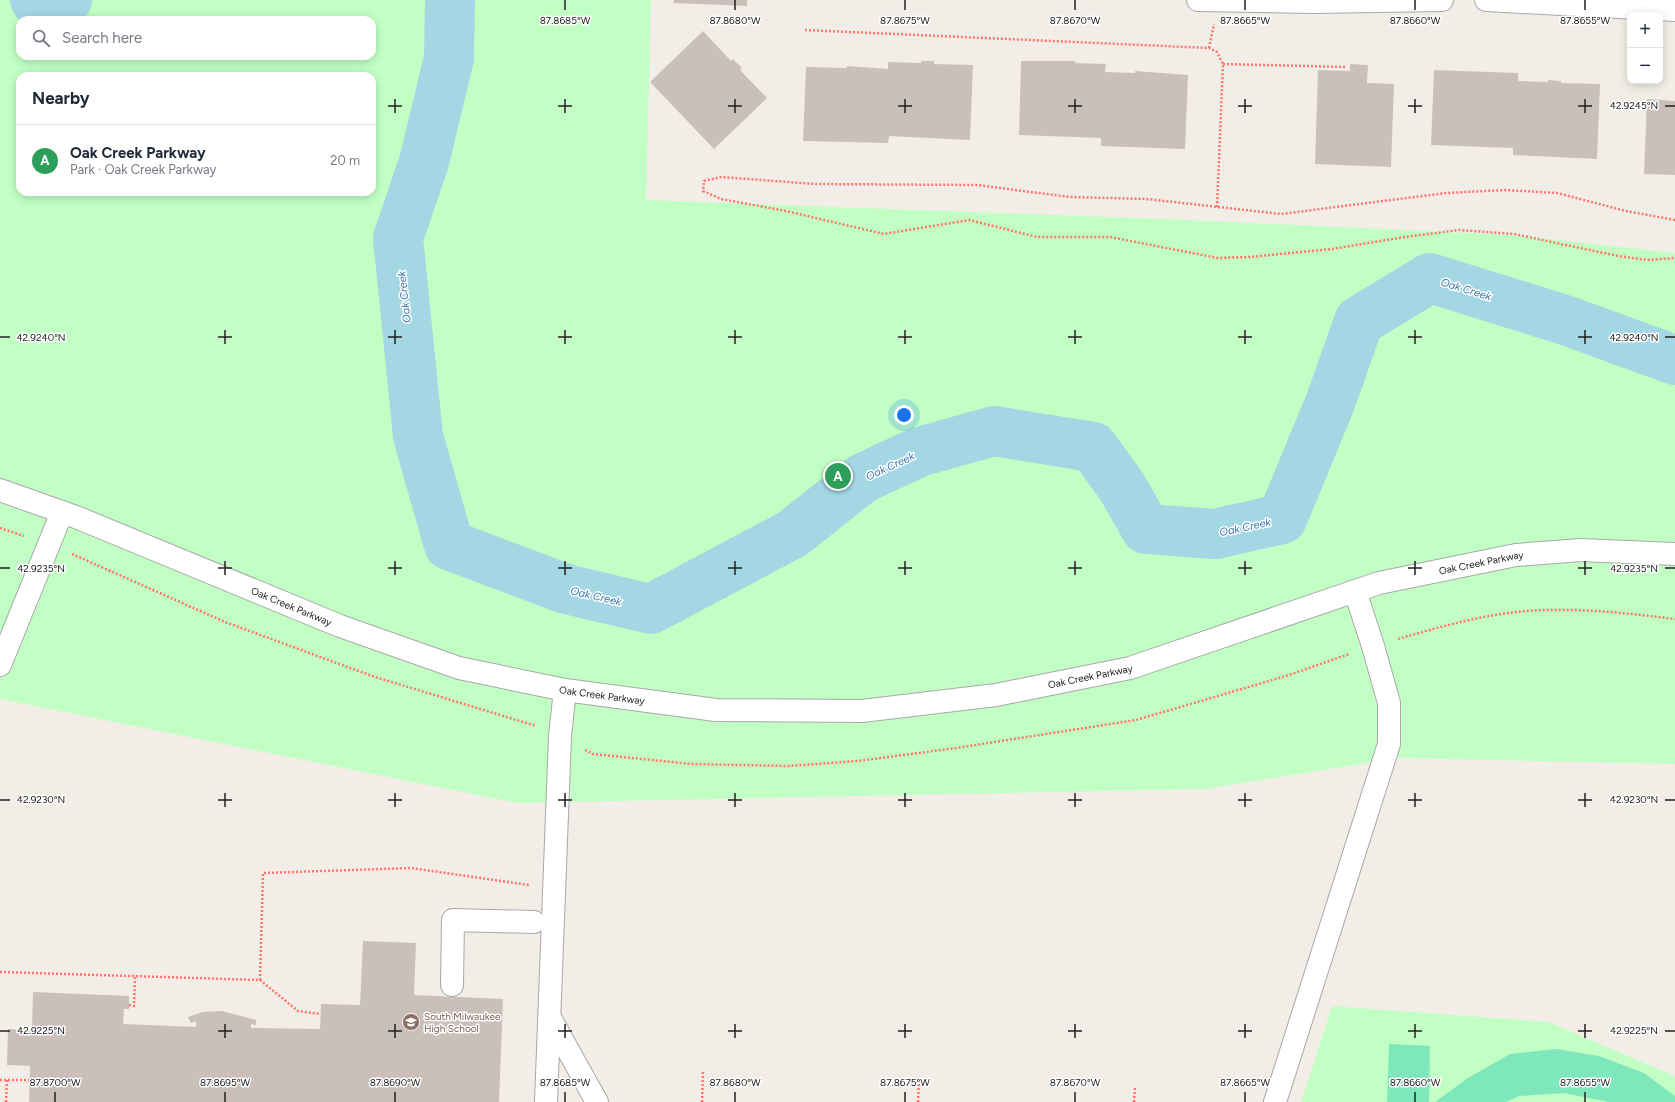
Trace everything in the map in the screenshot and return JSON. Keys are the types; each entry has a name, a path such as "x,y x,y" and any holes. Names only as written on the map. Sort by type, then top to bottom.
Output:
{"street":[{"path":"1188,0 1442,0"},
{"path":"1486,0 1675,10"},
{"name":"Oak Creek Parkway","path":"0,490 62,512 340,626 451,665 565,690 716,710 862,711 972,698 1130,668 1379,583 1516,555 1581,550 1675,554"},
{"path":"0,665 62,512"},
{"path":"1275,1102 1389,744 1388,703 1373,646 1354,592"},
{"path":"546,1102 560,736 565,690"},
{"path":"452,985 453,920 534,922"},
{"path":"550,1018 597,1102"}],"path":[{"path":"805,30 1209,48 1217,52 1223,64 1217,208"},
{"path":"1223,64 1346,67"},
{"path":"1675,220 1626,211 1557,193 1505,190 1446,193 1282,214 1217,208 1147,199 1070,196 977,184 816,184 721,177 704,181 703,190 721,199 786,211 884,234 969,220 1037,237 1110,237 1218,258 1250,257 1332,249 1459,230 1514,234 1618,256 1646,260 1675,258"},
{"path":"0,528 49,544 225,622 372,676 549,730 593,754 691,764 788,766 858,761 956,748 1136,720 1286,676 1373,646 1455,624 1503,614 1549,610 1622,612 1675,619"},
{"path":"260,980 263,873 411,868 535,886"},
{"path":"0,972 260,980 298,1011 320,1014"},
{"path":"129,1005 134,1006 135,975"},
{"path":"702,1102 703,1070"},
{"path":"918,1102 919,1079"},
{"path":"0,1080 30,1080"},
{"path":"6,1102 7,1080"},
{"path":"1134,1102 1135,1088"}],"green space":[{"path":"0,0 651,0 646,200 1164,219 1512,235 1675,253 1675,764 1399,758 1205,789 518,803 0,699"},
{"path":"1332,1006 1548,1022 1675,1076 1675,1102 1301,1102"},
{"path":"1389,1044 1430,1046 1429,1102 1387,1102"},
{"path":"1557,1049 1599,1056 1644,1073 1675,1096 1675,1102 1608,1102 1564,1093 1519,1096 1506,1102 1435,1102 1468,1078 1510,1054"}],"building":[{"path":"674,0 747,0 747,6 673,3"},
{"path":"703,31 731,61 733,59 742,68 740,70 767,98 714,149 650,82"},
{"path":"921,61 934,61 934,64 973,65 970,140 889,136 888,143 803,141 806,67 847,68 847,66 888,69 888,62 921,63"},
{"path":"1021,61 1075,61 1075,63 1106,64 1105,72 1135,73 1135,71 1188,75 1185,149 1101,146 1101,138 1019,135"},
{"path":"1350,64 1368,65 1367,83 1394,84 1391,167 1315,164 1318,70 1350,71"},
{"path":"1434,70 1518,73 1518,81 1548,82 1548,80 1561,81 1561,83 1600,84 1597,159 1513,155 1513,148 1431,145"},
{"path":"1647,99 1675,101 1675,175 1644,174"},
{"name":"South Milwaukee High School","path":"363,941 416,943 414,995 503,999 499,1102 29,1102 30,1066 7,1065 8,1029 32,1030 33,992 129,996 129,1009 124,1009 123,1024 196,1027 196,1021 191,1023 188,1017 203,1012 222,1011 256,1020 256,1025 251,1024 251,1028 320,1029 321,1004 360,1005"}],"waterway":[{"name":"Oak Creek","path":"35,0 67,0"},
{"name":"Oak Creek","path":"450,0 449,58 424,162 398,238 418,436 449,545 566,589 651,609 792,534 863,478 919,452 994,431 1093,447 1122,487 1146,529 1215,534 1282,519 1330,403 1359,321 1430,278 1565,320 1675,360"}],"place":[{"name":"Oak Creek Parkway","path":"838,476"},
{"name":"South Milwaukee High School","path":"411,1022"}]}
